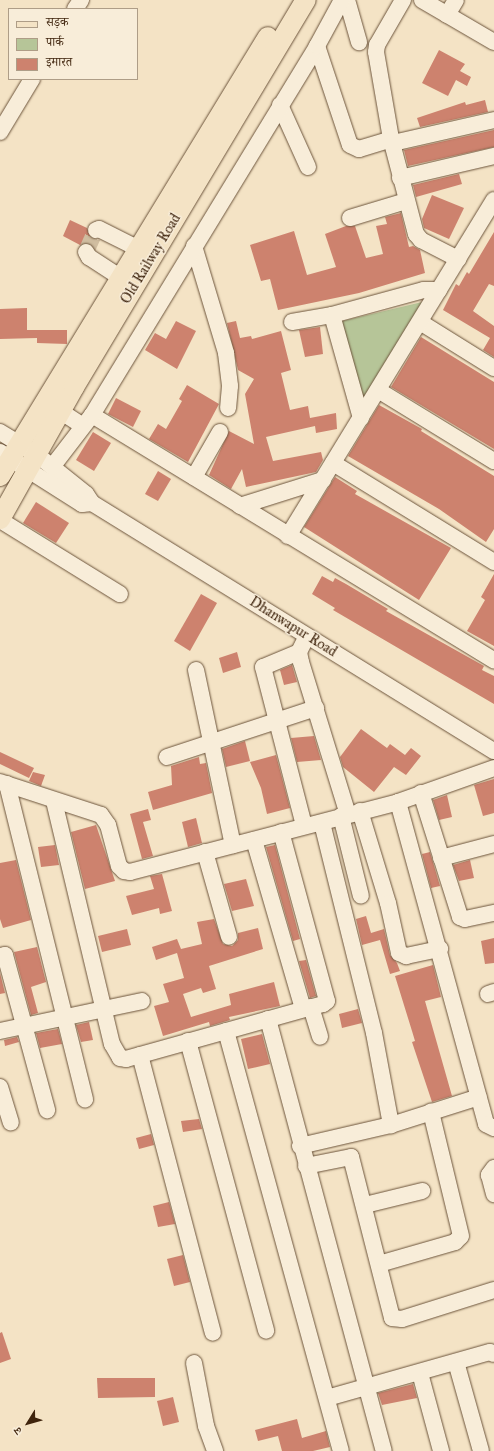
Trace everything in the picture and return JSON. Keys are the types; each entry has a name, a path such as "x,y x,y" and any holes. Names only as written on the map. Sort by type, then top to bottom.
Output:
{"main road":[{"name":"Old Railway Road","path":"0,476 9,451 46,403 291,0"},
{"name":"Old Railway Road","path":"0,520 60,411 306,0"}],"street":[{"path":"52,467 87,420 317,46 342,0"},
{"path":"347,0 359,42"},
{"path":"403,0 377,45 376,52 392,141 406,201 413,224 421,240 458,259"},
{"path":"422,0 494,42"},
{"path":"447,15 456,0"},
{"path":"317,46 350,145 359,149 494,120"},
{"path":"0,132 31,80"},
{"path":"280,105 308,167"},
{"path":"400,178 494,156"},
{"path":"288,536 494,200"},
{"path":"350,218 406,201"},
{"path":"96,230 99,229 139,249"},
{"path":"194,246 226,353 230,386 228,408"},
{"path":"86,252 89,257 121,278"},
{"path":"292,322 332,315 424,290 439,290"},
{"path":"332,315 361,418"},
{"path":"420,322 494,368"},
{"path":"378,390 494,461"},
{"path":"60,411 87,420 194,477 288,536 494,660"},
{"path":"0,432 9,451 32,462"},
{"path":"194,477 220,432"},
{"name":"Dhanwapur Road","path":"32,462 52,467 86,494 92,504 494,751"},
{"name":"Dhanwapur Road","path":"32,462 82,504 92,504"},
{"path":"333,464 492,556"},
{"path":"240,506 323,480"},
{"path":"0,520 120,594"},
{"path":"307,635 299,652 350,814 388,903 400,953 406,956 440,949"},
{"path":"299,652 263,667 275,719 304,826"},
{"path":"196,670 210,743 233,845"},
{"path":"166,756 210,743 275,719 316,708"},
{"path":"4,783 54,801 101,815 108,825 117,859 124,871 130,872 398,802 494,768"},
{"path":"4,783 85,1099"},
{"path":"421,793 460,917 465,919 494,913"},
{"path":"54,801 105,1008 112,1044 120,1058 126,1059 324,1004 327,996 281,832"},
{"path":"398,802 440,949 486,1124 494,1128"},
{"path":"350,814 361,896"},
{"path":"322,823 374,1033 391,1124"},
{"path":"254,840 307,1008 320,1037"},
{"path":"441,858 494,844"},
{"path":"205,852 229,937"},
{"path":"0,956 5,955 47,1110"},
{"path":"0,1031 63,1016 142,1000"},
{"path":"268,1019 300,1146 384,1451"},
{"path":"226,1031 341,1451"},
{"path":"188,1041 266,1331"},
{"path":"140,1055 213,1333"},
{"path":"0,1087 11,1122"},
{"path":"300,1146 391,1124 479,1097"},
{"path":"380,1264 454,1242 461,1236 431,1112"},
{"path":"306,1166 351,1157 380,1264 389,1312 396,1320 494,1290"},
{"path":"494,1168 489,1175 494,1194"},
{"path":"365,1206 422,1191"},
{"path":"327,1398 367,1388 490,1352 494,1354"},
{"path":"456,1362 481,1451"},
{"path":"194,1363 206,1426 215,1451"},
{"path":"420,1373 441,1451"}],"green space":[{"path":"422,302 363,399 338,322"}],"building":[{"path":"439,50 465,64 460,71 471,77 467,86 456,80 448,96 422,83"},
{"path":"485,100 488,112 420,127 417,118 465,102 466,105"},
{"path":"494,130 494,147 408,166 404,150"},
{"path":"459,174 462,184 416,197 413,185"},
{"path":"432,195 464,208 449,239 424,228 422,219"},
{"path":"401,213 409,247 413,246 420,250 425,273 359,293 278,310 270,279 261,281 250,245 294,231 307,275 336,267 325,234 346,226 355,226 366,258 383,254 376,226 387,224 385,217"},
{"path":"70,220 87,228 91,238 88,243 80,245 63,236"},
{"path":"494,232 494,286 489,284 473,311 494,326 494,357 483,350 490,338 443,310 456,284 459,286 467,272 469,274"},
{"path":"27,308 27,330 67,330 67,344 37,343 37,338 0,339 0,309"},
{"path":"176,321 196,331 177,369 145,350 155,333 166,339"},
{"path":"236,321 240,338 251,336 252,339 281,331 291,370 281,373 290,410 308,406 310,418 336,413 337,429 316,433 315,426 266,437 273,461 321,452 323,460 316,472 246,487 242,469 231,489 209,475 229,431 254,444 245,394 254,379 238,370 227,323"},
{"path":"320,327 323,354 305,357 299,330"},
{"path":"421,337 494,382 494,449 391,387"},
{"path":"187,385 219,404 188,462 149,439 158,424 166,429 182,401 179,399"},
{"path":"116,398 141,411 133,427 108,414"},
{"path":"379,405 422,429 421,431 494,476 494,529 486,542 439,509 348,456"},
{"path":"93,432 111,443 94,471 76,460"},
{"path":"158,471 171,479 158,501 145,494"},
{"path":"335,477 357,491 355,494 451,548 419,600 304,527"},
{"path":"36,502 69,523 56,543 23,523"},
{"path":"494,574 494,646 467,631 485,600 481,597"},
{"path":"322,576 333,582 335,578 346,584 388,609 386,611 484,666 482,670 494,676 494,704 333,610 335,608 312,594"},
{"path":"201,594 217,603 190,651 174,641"},
{"path":"237,652 241,667 223,673 219,658"},
{"path":"292,665 297,682 284,685 280,670"},
{"path":"361,729 387,748 390,744 405,755 411,748 421,756 406,775 394,767 374,792 343,767 340,757"},
{"path":"314,736 321,760 297,762 291,738"},
{"path":"245,741 250,761 226,767 222,749"},
{"path":"0,752 34,768 29,778 0,764"},
{"path":"276,755 290,808 267,814 261,788 250,762"},
{"path":"199,757 200,764 206,763 212,793 153,810 148,792 172,785 171,766"},
{"path":"33,772 45,775 41,786 29,781"},
{"path":"494,779 494,813 483,816 474,785"},
{"path":"447,795 452,817 439,820 433,800"},
{"path":"148,809 151,820 143,822 153,856 142,859 130,814"},
{"path":"196,818 202,843 188,847 182,822"},
{"path":"96,825 115,881 85,889 71,832"},
{"path":"55,845 59,865 41,867 38,847"},
{"path":"275,845 300,939 293,941 266,847"},
{"path":"430,852 440,886 431,888 422,854"},
{"path":"16,860 31,920 3,928 0,919 0,863"},
{"path":"470,860 474,878 459,881 453,865"},
{"path":"162,874 172,911 160,914 159,908 132,915 126,896 154,889 150,876"},
{"path":"246,879 254,906 232,911 224,884"},
{"path":"366,916 371,933 384,929 390,955 397,963 400,971 390,974 380,940 362,945 356,919"},
{"path":"214,919 223,944 232,946 238,940 238,933 258,928 263,949 209,966 216,989 203,993 201,988 183,994 191,1017 231,1005 229,994 274,982 280,1006 229,1017 230,1020 210,1026 209,1022 163,1036 154,1006 169,1002 163,984 184,978 177,953 156,960 152,947 177,939 181,949 202,944 197,922"},
{"path":"127,929 131,945 102,952 98,936"},
{"path":"494,938 494,963 485,964 481,941"},
{"path":"37,947 46,982 31,987 38,1013 31,1015 14,952"},
{"path":"306,960 316,996 310,998 299,961"},
{"path":"433,965 441,997 425,1001 452,1096 432,1102 412,1042 415,1041 395,976"},
{"path":"0,973 5,993 0,994"},
{"path":"358,1009 362,1023 342,1028 339,1014"},
{"path":"89,1022 93,1040 81,1042 76,1025"},
{"path":"58,1029 62,1044 40,1048 36,1033"},
{"path":"262,1034 270,1064 248,1069 241,1039"},
{"path":"17,1037 19,1042 5,1046 4,1040"},
{"path":"199,1119 202,1129 183,1132 181,1121"},
{"path":"151,1134 154,1145 139,1149 136,1138"},
{"path":"169,1202 175,1224 158,1227 153,1206"},
{"path":"183,1255 190,1282 174,1286 167,1259"},
{"path":"2,1332 11,1359 0,1363 0,1333"},
{"path":"97,1378 155,1378 155,1397 98,1398"},
{"path":"413,1384 417,1398 382,1405 378,1393"},
{"path":"173,1397 179,1422 163,1426 157,1401"},
{"path":"297,1419 302,1438 326,1431 330,1447 313,1451 282,1451 278,1436 258,1441 255,1430"}],"tunnel":[{"path":"86,252 96,230"}]}
